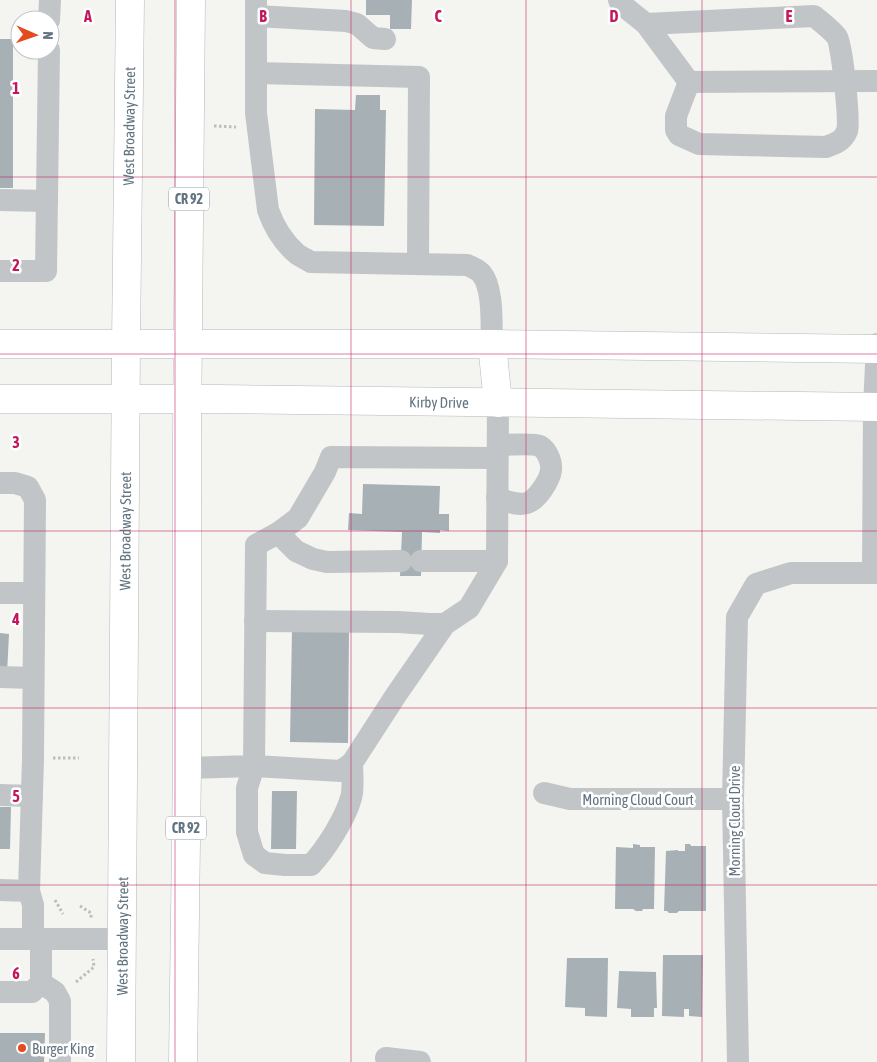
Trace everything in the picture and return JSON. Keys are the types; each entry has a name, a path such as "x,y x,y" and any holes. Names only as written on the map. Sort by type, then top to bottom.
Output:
{"main road":[{"name":"West Broadway Street","path":"121,1062 130,0"},
{"name":"CR 92","path":"183,1062 187,768 187,399 191,0"},
{"path":"0,344 492,344 877,348"},
{"path":"492,344 498,403"},
{"name":"Kirby Drive","path":"0,399 187,399 876,407"}],"street":[{"path":"619,0 621,4 646,24 689,82"},
{"path":"385,39 373,38 357,24 346,21 256,8 256,113 268,210 273,224 281,237 297,254 310,262 467,265 481,272 488,285 490,297 492,344"},
{"path":"646,24 814,16 838,38 845,81 848,115 847,130 840,142 826,147 699,144 679,135 676,130 676,116 689,82"},
{"path":"0,270 46,271 49,60"},
{"path":"256,74 419,77 418,264"},
{"path":"689,82 877,80"},
{"path":"0,200 47,201"},
{"path":"875,573 877,348"},
{"path":"187,768 254,766 341,771 352,763 445,624 469,608 497,561 498,403"},
{"path":"352,763 352,797 348,807 321,854 311,864 285,865 265,863 254,855 247,832 247,788 254,766 256,545 298,518 325,472 331,456 498,452 535,445 541,447 548,455 551,470 543,489 534,500 526,504 497,498"},
{"path":"0,483 15,483 28,487 35,500 32,796 29,891 33,905 41,983"},
{"path":"278,532 296,551 313,559 327,562 497,561"},
{"name":"Morning Cloud Drive","path":"738,1062 733,799 737,617 756,584 792,573 875,573"},
{"path":"0,593 34,593"},
{"path":"255,621 445,624"},
{"path":"0,677 33,678"},
{"name":"Morning Cloud Court","path":"544,793 570,799 733,799"},
{"path":"0,795 32,796"},
{"path":"0,890 29,891"},
{"path":"0,939 122,939"},
{"path":"0,992 32,992 41,983"},
{"path":"41,983 55,992 60,1001 60,1062"},
{"path":"386,1058 420,1062"}],"building":[{"path":"366,0 412,0 411,29 390,29 390,15 366,15"},
{"path":"0,39 10,39 10,60 13,60 13,188 0,188"},
{"path":"356,95 380,95 380,110 386,110 384,226 314,225 315,109 355,110"},
{"path":"363,484 440,486 439,514 449,514 449,531 440,530 440,533 422,532 421,576 400,576 402,532 348,530 349,513 362,514"},
{"path":"292,630 349,631 348,743 290,742"},
{"path":"0,633 9,634 7,674 0,674"},
{"path":"272,791 297,791 296,849 271,849"},
{"path":"0,807 11,807 10,849 0,849"},
{"path":"633,844 640,845 640,847 655,847 654,909 636,911 633,909 615,909 616,847 633,848"},
{"path":"685,844 706,846 706,911 669,913 664,911 666,851 685,851"},
{"path":"663,955 703,955 702,1017 689,1016 689,1009 684,1009 684,1017 662,1016"},
{"path":"567,958 608,958 607,1017 585,1016 585,1008 565,1007"},
{"path":"619,971 656,972 657,1008 654,1008 654,1017 631,1017 631,1009 617,1008"},
{"name":"Burger King","path":"0,1033 45,1033 44,1062 0,1062"}],"place":[{"name":"Burger King","path":"22,1048"}]}
